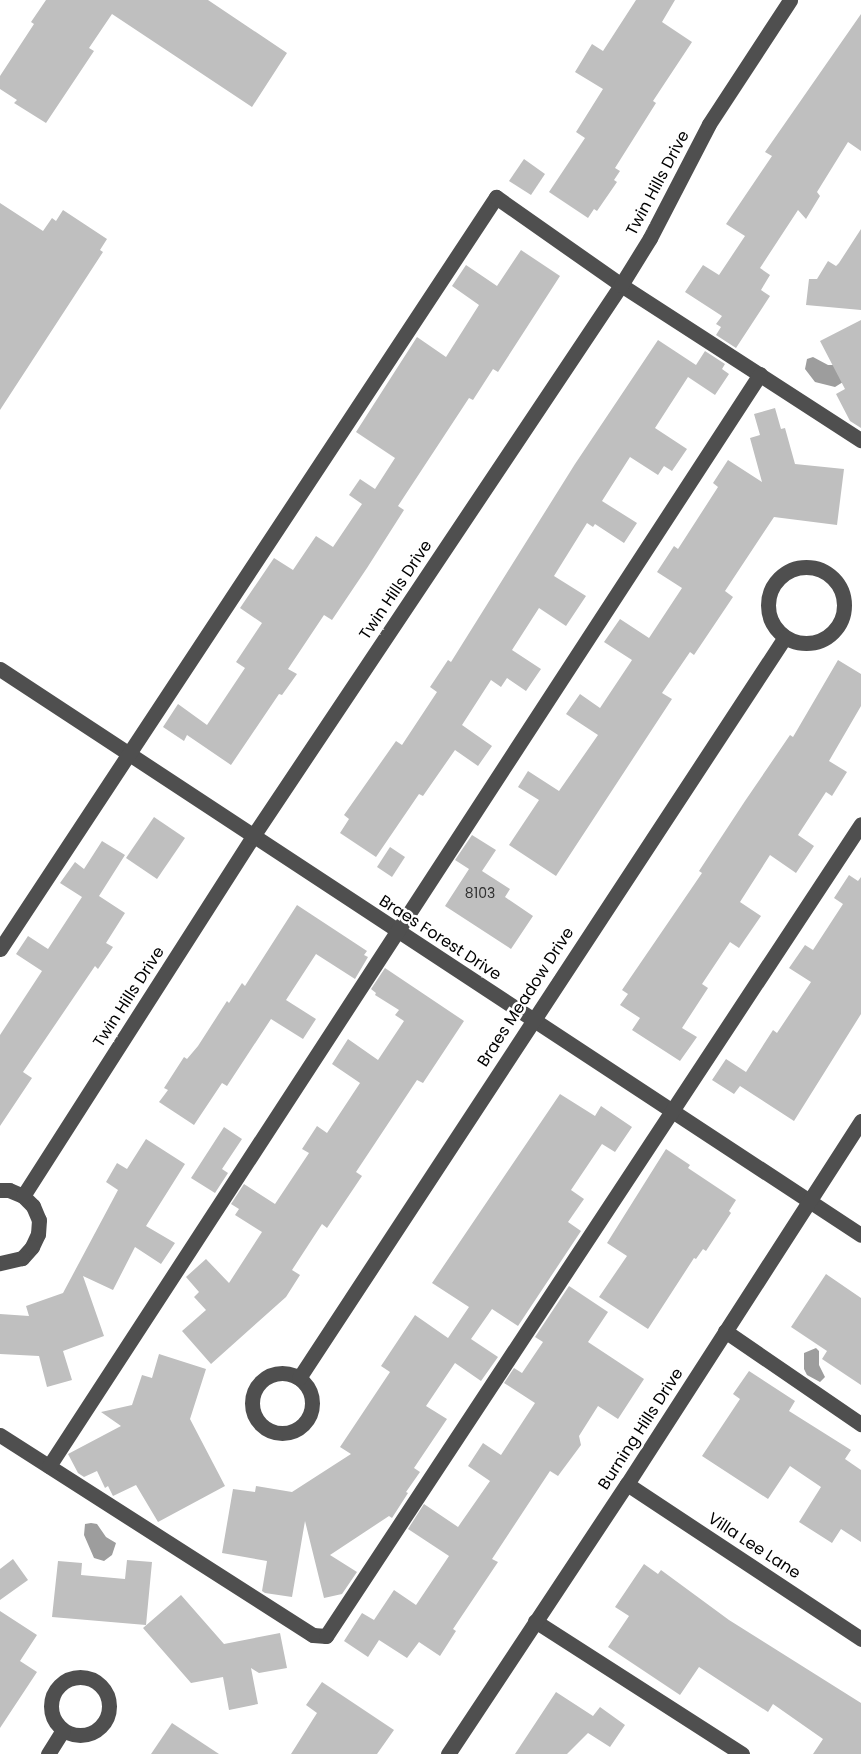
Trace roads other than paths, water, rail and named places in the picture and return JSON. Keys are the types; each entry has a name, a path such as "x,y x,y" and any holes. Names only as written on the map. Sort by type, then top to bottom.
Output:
{"street":[{"name":"Twin Hills Drive","path":"23,1196 254,836 621,285 650,238 709,124 790,0"},
{"path":"0,949 496,197 621,285 861,441"},
{"path":"48,1466 760,374"},
{"path":"798,567 813,567 827,572 838,583 843,597 844,612 838,626 828,636 814,642 799,642 785,637 774,627 768,613 768,598 774,584 784,573 798,567"},
{"name":"Braes Meadow Drive","path":"299,1378 785,637"},
{"name":"Braes Forest Drive","path":"0,669 533,1021 861,1234"},
{"path":"0,1435 313,1635 327,1636 861,824"},
{"name":"Burning Hills Drive","path":"448,1754 627,1484 861,1121"},
{"path":"0,1190 9,1190 23,1196 33,1206 39,1220 38,1234 32,1247 22,1258 9,1263 0,1263"},
{"path":"725,1331 861,1424"},
{"path":"288,1373 299,1378 312,1397 312,1409 307,1420 299,1428 288,1433 276,1433 265,1428 257,1420 253,1409 252,1397 257,1387 266,1378 276,1374 288,1373"},
{"name":"Villa Lee Lane","path":"627,1484 861,1639"},
{"path":"535,1621 742,1754"},
{"path":"48,1754 63,1730"}]}
